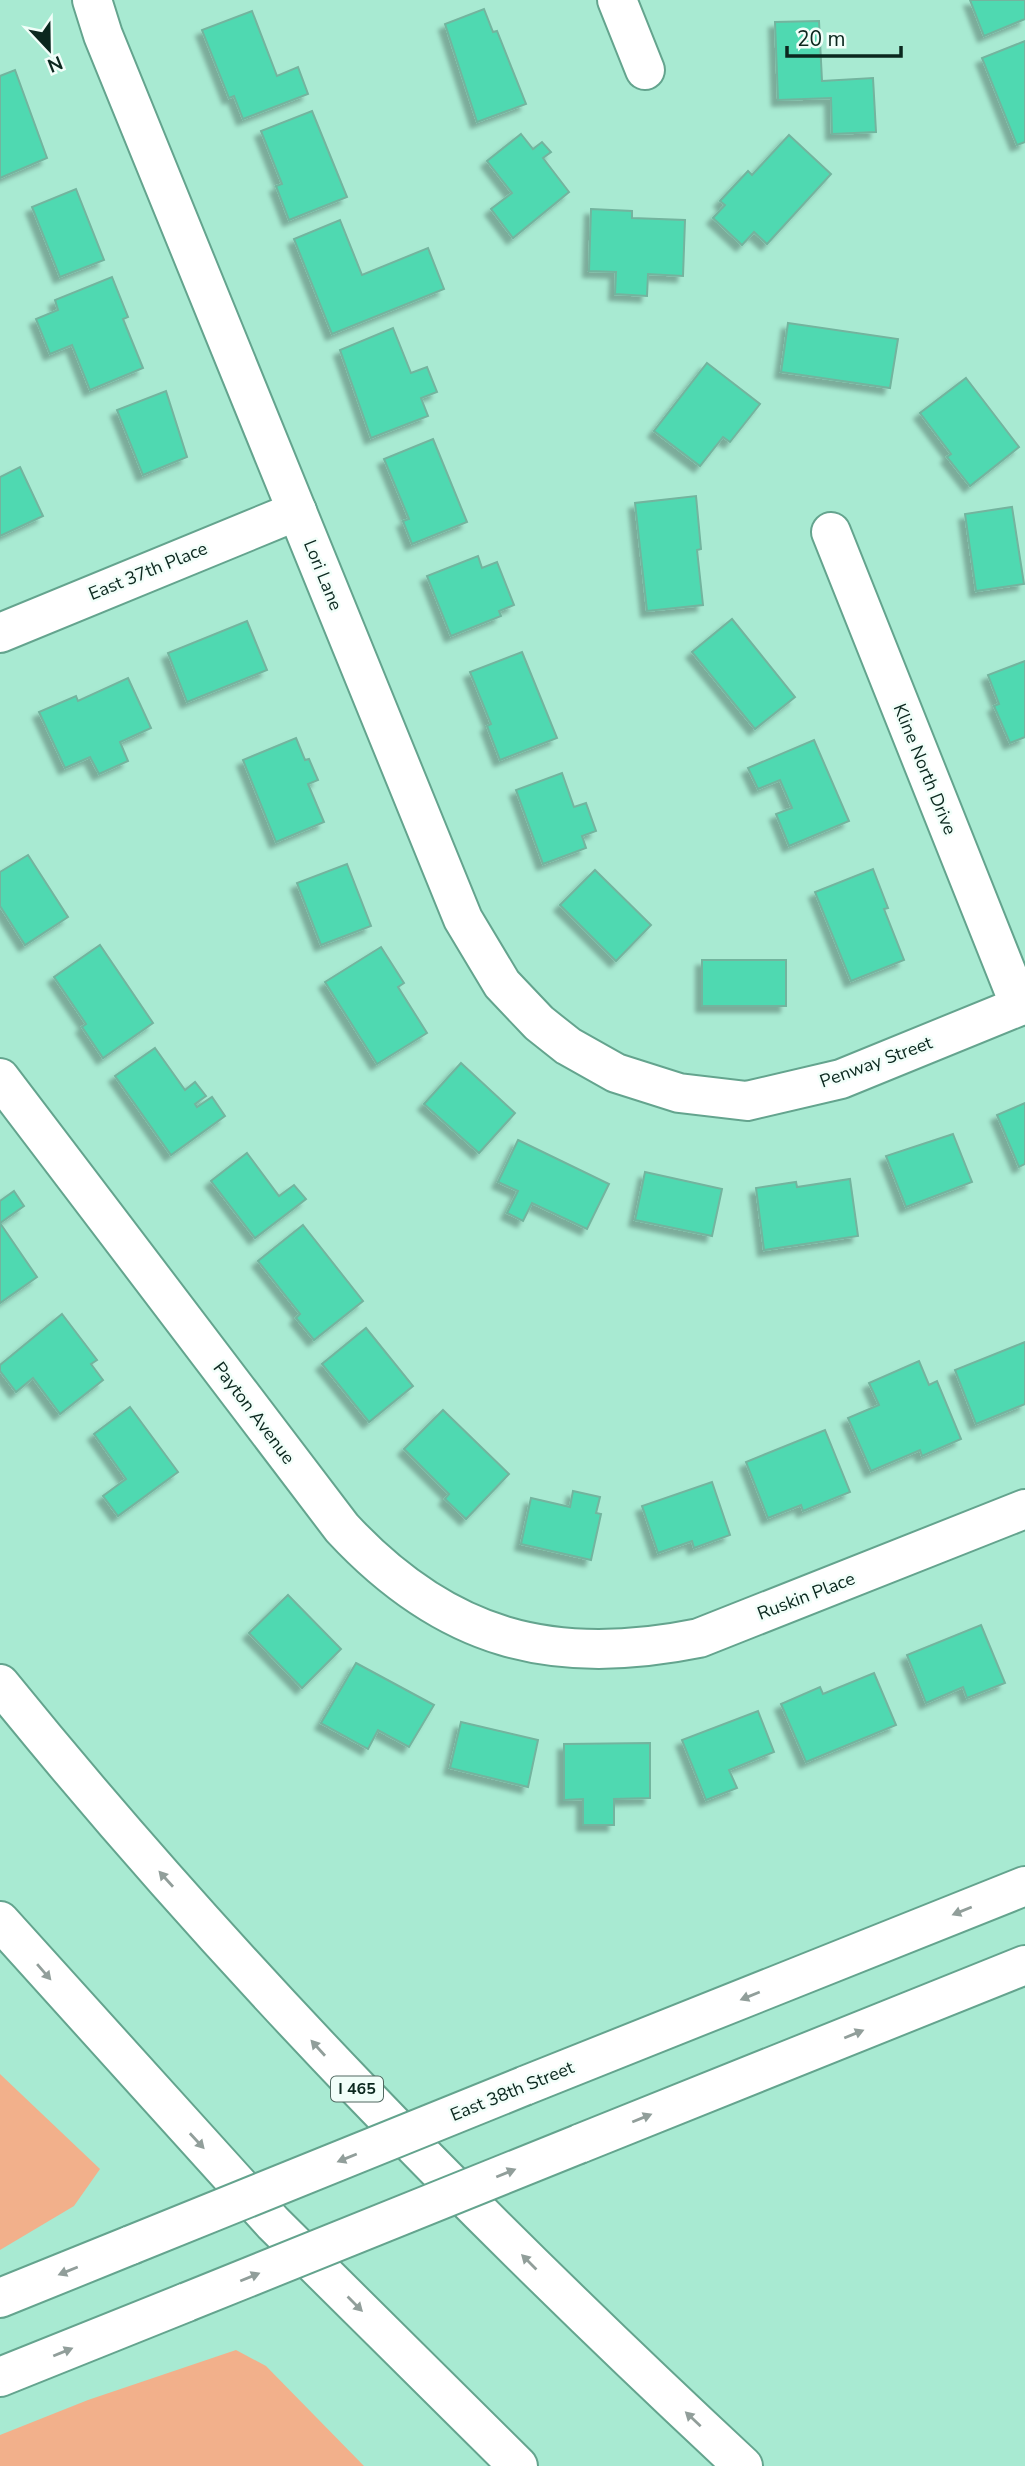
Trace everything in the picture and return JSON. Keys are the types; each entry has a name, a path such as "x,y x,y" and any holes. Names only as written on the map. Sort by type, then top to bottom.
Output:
{"main road":[{"name":"Lori Lane","path":"93,0 103,35 463,919 480,952 502,984 539,1023 583,1055 640,1081"},
{"path":"617,0 645,70"},
{"name":"East 37th Place","path":"0,633 297,511"},
{"name":"Kline North Drive","path":"831,532 1022,1005"},
{"name":"Penway Street","path":"640,1081 670,1091 708,1098 747,1101 779,1095 841,1079 1022,1005"},
{"name":"Payton Avenue","path":"0,1078 342,1528 367,1555 409,1590 473,1625 544,1647 580,1651"},
{"name":"Ruskin Place","path":"580,1651 649,1648 699,1638 1025,1509"},
{"name":"I 465","path":"0,1684 145,1856 438,2174 743,2466"},
{"name":"East 38th Street","path":"0,2298 1025,1886"},
{"path":"0,1920 69,2000 273,2222 518,2466"},
{"path":"0,2377 1025,1965"}],"shaded area":[{"path":"0,2074 100,2169 74,2206 0,2250"},
{"path":"236,2350 266,2366 364,2466 0,2466 0,2435 88,2400"}],"building":[{"path":"970,0 1025,0 1025,19 984,36"},
{"path":"484,9 493,32 497,31 526,104 477,122 445,24"},
{"path":"252,11 277,76 298,67 308,94 243,119 234,96 229,98 202,30"},
{"path":"819,21 822,81 873,78 876,132 832,134 831,98 778,100 775,22"},
{"path":"1025,41 1025,142 1017,145 982,58"},
{"path":"15,70 47,158 0,178 0,76"},
{"path":"312,111 347,197 289,220 276,186 282,184 261,131"},
{"path":"521,134 533,149 542,142 551,152 543,158 569,192 513,238 491,209 512,193 487,161"},
{"path":"789,135 831,174 767,244 754,232 742,245 713,218 725,205 720,201 748,171 752,175"},
{"path":"76,189 104,260 60,277 32,207"},
{"path":"591,209 632,211 632,218 685,220 683,276 648,274 647,296 615,294 616,272 589,271"},
{"path":"340,220 362,275 428,248 444,289 332,334 294,239"},
{"path":"112,277 128,317 123,319 143,368 90,390 72,345 50,354 36,319 58,310 55,300"},
{"path":"788,323 898,339 890,388 781,372"},
{"path":"393,328 411,373 427,367 437,392 421,398 428,416 371,438 340,350"},
{"path":"707,363 760,404 730,442 723,437 700,466 654,431"},
{"path":"966,378 1019,447 970,486 947,457 951,454 920,413"},
{"path":"166,391 187,457 143,475 117,410"},
{"path":"433,439 467,522 412,544 403,521 409,519 384,459"},
{"path":"20,467 43,516 0,536 0,477"},
{"path":"696,496 701,549 697,550 703,605 647,611 635,503"},
{"path":"1012,507 1024,584 976,591 965,514"},
{"path":"478,556 482,568 497,562 514,605 499,611 501,616 451,636 427,576"},
{"path":"732,619 795,697 755,729 692,652"},
{"path":"247,621 267,670 187,702 168,653"},
{"path":"522,652 557,738 500,760 487,726 491,724 470,672"},
{"path":"1025,661 1025,737 1010,743 994,706 999,704 988,675"},
{"path":"128,678 151,728 120,742 128,761 99,774 90,757 65,768 39,712 76,696 78,701"},
{"path":"296,738 305,760 309,759 318,780 308,784 324,822 276,842 243,760"},
{"path":"814,740 849,821 789,846 776,814 792,808 780,780 758,789 748,768"},
{"path":"562,773 574,807 586,803 596,831 582,836 586,848 543,864 516,790"},
{"path":"28,855 68,917 25,945 0,906 0,872"},
{"path":"347,864 371,926 321,945 297,883"},
{"path":"873,869 888,908 884,909 904,960 851,981 815,892"},
{"path":"595,870 651,925 616,961 560,905"},
{"path":"100,945 153,1023 103,1058 82,1027 86,1024 54,977"},
{"path":"381,947 404,983 398,987 427,1033 377,1064 325,982"},
{"path":"702,960 786,960 786,1006 702,1006"},
{"path":"155,1048 185,1090 195,1082 206,1096 195,1104 197,1107 212,1097 225,1116 171,1155 115,1076"},
{"path":"461,1063 515,1113 479,1153 424,1104"},
{"path":"1025,1103 1025,1164 1019,1167 997,1115"},
{"path":"953,1134 972,1182 906,1207 886,1156"},
{"path":"518,1140 609,1184 587,1229 532,1203 523,1221 507,1213 518,1191 498,1182"},
{"path":"247,1153 279,1196 294,1185 306,1199 255,1238 211,1181"},
{"path":"645,1172 722,1189 712,1236 635,1220"},
{"path":"850,1179 858,1236 764,1250 756,1188 796,1182 797,1187"},
{"path":"14,1191 24,1206 0,1223 0,1201"},
{"path":"0,1223 37,1277 0,1303"},
{"path":"303,1225 363,1301 314,1340 296,1318 300,1314 258,1261"},
{"path":"62,1314 97,1360 91,1364 103,1380 60,1414 33,1378 16,1392 0,1371 0,1365"},
{"path":"366,1328 413,1386 369,1422 322,1364"},
{"path":"1025,1342 1025,1404 976,1424 955,1370"},
{"path":"919,1361 929,1385 937,1381 961,1439 922,1456 920,1450 871,1471 848,1418 879,1405 869,1383"},
{"path":"130,1407 178,1472 118,1516 103,1496 126,1479 94,1434"},
{"path":"443,1410 509,1474 466,1519 445,1499 449,1494 404,1449"},
{"path":"825,1430 850,1492 803,1511 801,1505 768,1518 746,1462"},
{"path":"712,1482 730,1535 694,1548 692,1541 658,1553 642,1506"},
{"path":"573,1491 600,1497 596,1513 601,1514 591,1560 521,1544 531,1498 570,1507"},
{"path":"288,1595 341,1649 302,1688 249,1633"},
{"path":"981,1625 1005,1683 967,1698 963,1687 926,1703 907,1655"},
{"path":"356,1663 434,1705 409,1747 378,1730 368,1749 321,1723"},
{"path":"874,1673 896,1725 806,1762 781,1704 820,1687 823,1694"},
{"path":"758,1711 774,1752 729,1770 737,1788 706,1800 682,1740"},
{"path":"461,1722 538,1740 528,1787 450,1768"},
{"path":"650,1743 650,1798 614,1799 614,1825 583,1825 583,1799 564,1800 564,1744"}]}
